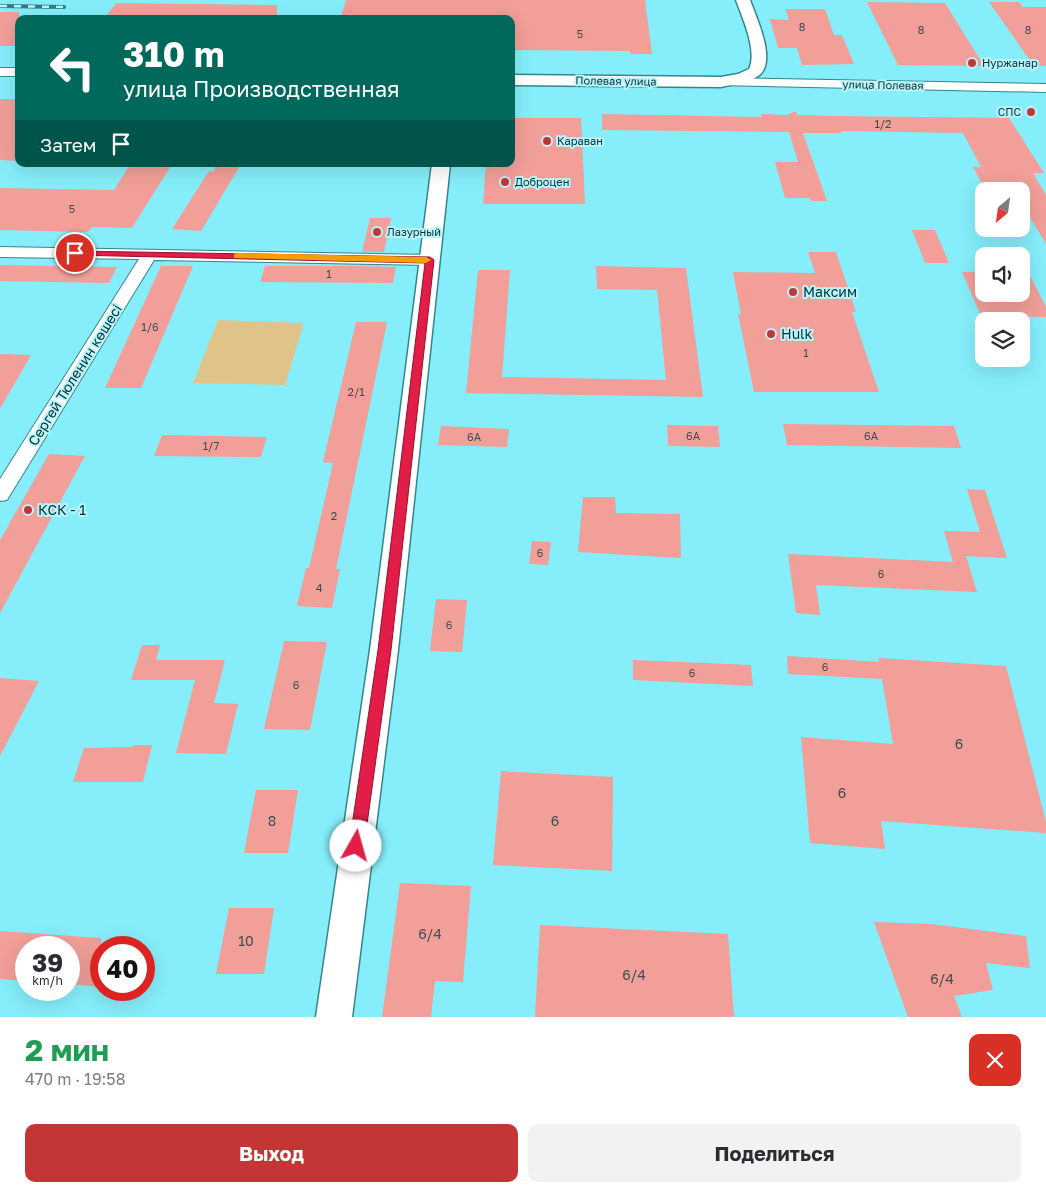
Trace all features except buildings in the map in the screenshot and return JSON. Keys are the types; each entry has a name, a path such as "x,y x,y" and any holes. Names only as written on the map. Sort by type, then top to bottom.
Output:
{"street":[{"name":"Полевая улица","path":"515,80 721,82 755,72 760,65 758,48 743,0"},
{"path":"0,72 15,72"},
{"name":"улица Полевая","path":"721,82 1046,88"},
{"path":"334,1017 384,650 441,167"},
{"path":"0,252 430,260"},
{"name":"Сергей Тюленин көшесі","path":"0,495 150,254"}],"shaded area":[{"path":"218,320 304,323 285,385 193,383"}],"railway":[{"path":"0,6 64,7"}],"slow traffic":[{"path":"237,256 426,260"}],"place":[{"name":"Нуржанар","path":"972,63"},
{"name":"СПС","path":"1031,112"},
{"name":"Караван","path":"547,141"},
{"name":"Доброцен","path":"505,182"},
{"name":"Лазурный","path":"377,232"},
{"name":"Максим","path":"793,292"},
{"name":"Hulk","path":"771,334"},
{"name":"КСК - 1","path":"28,510"}],"route":[{"path":"75,253 430,260 384,650 356,846"}]}
